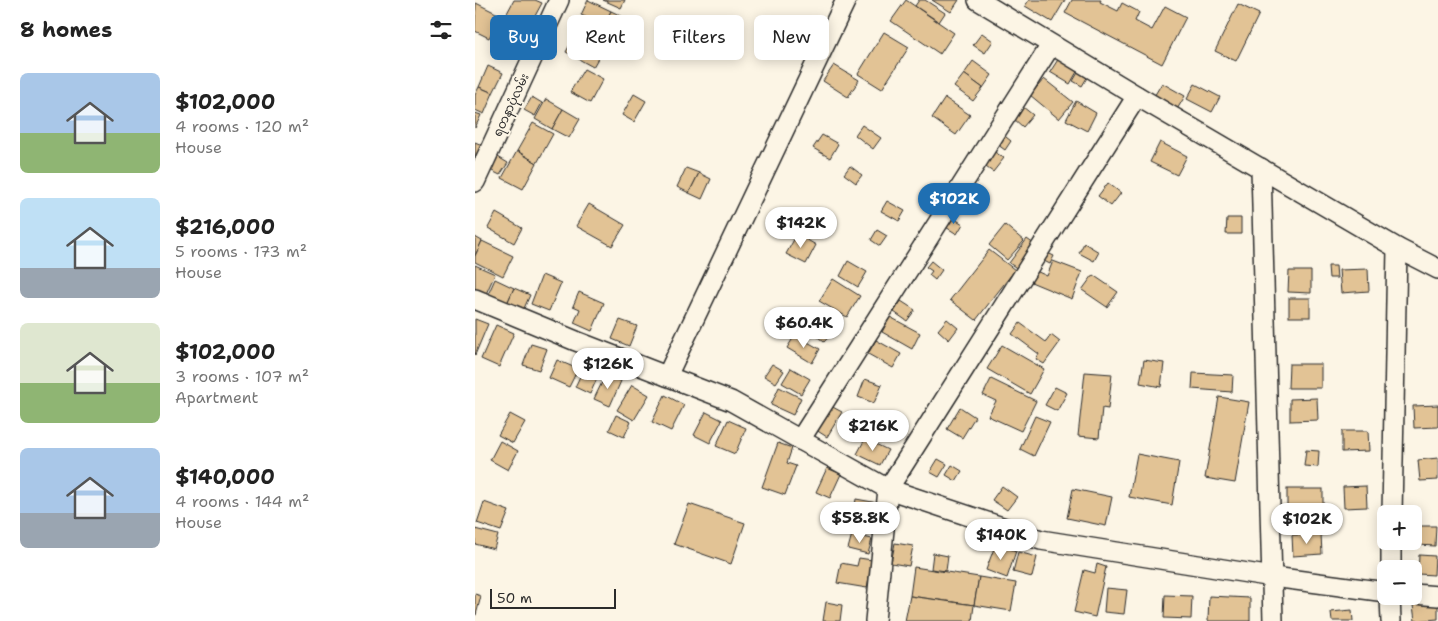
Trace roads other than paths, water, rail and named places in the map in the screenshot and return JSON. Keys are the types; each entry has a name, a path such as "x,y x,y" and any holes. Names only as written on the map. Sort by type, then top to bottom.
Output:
{"street":[{"name":"ရတနာပုံလမ်း","path":"475,182 559,0"},
{"path":"667,376 846,0"},
{"path":"978,0 1137,96 1397,248 1438,269"},
{"path":"800,440 1051,44"},
{"path":"875,621 888,489 1137,96"},
{"path":"1261,168 1273,621"},
{"path":"1392,505 1397,248"},
{"path":"475,299 576,341 731,401 888,489 1041,540 1273,578 1377,591"},
{"path":"1422,595 1438,596"},
{"path":"1391,605 1391,621"}]}
